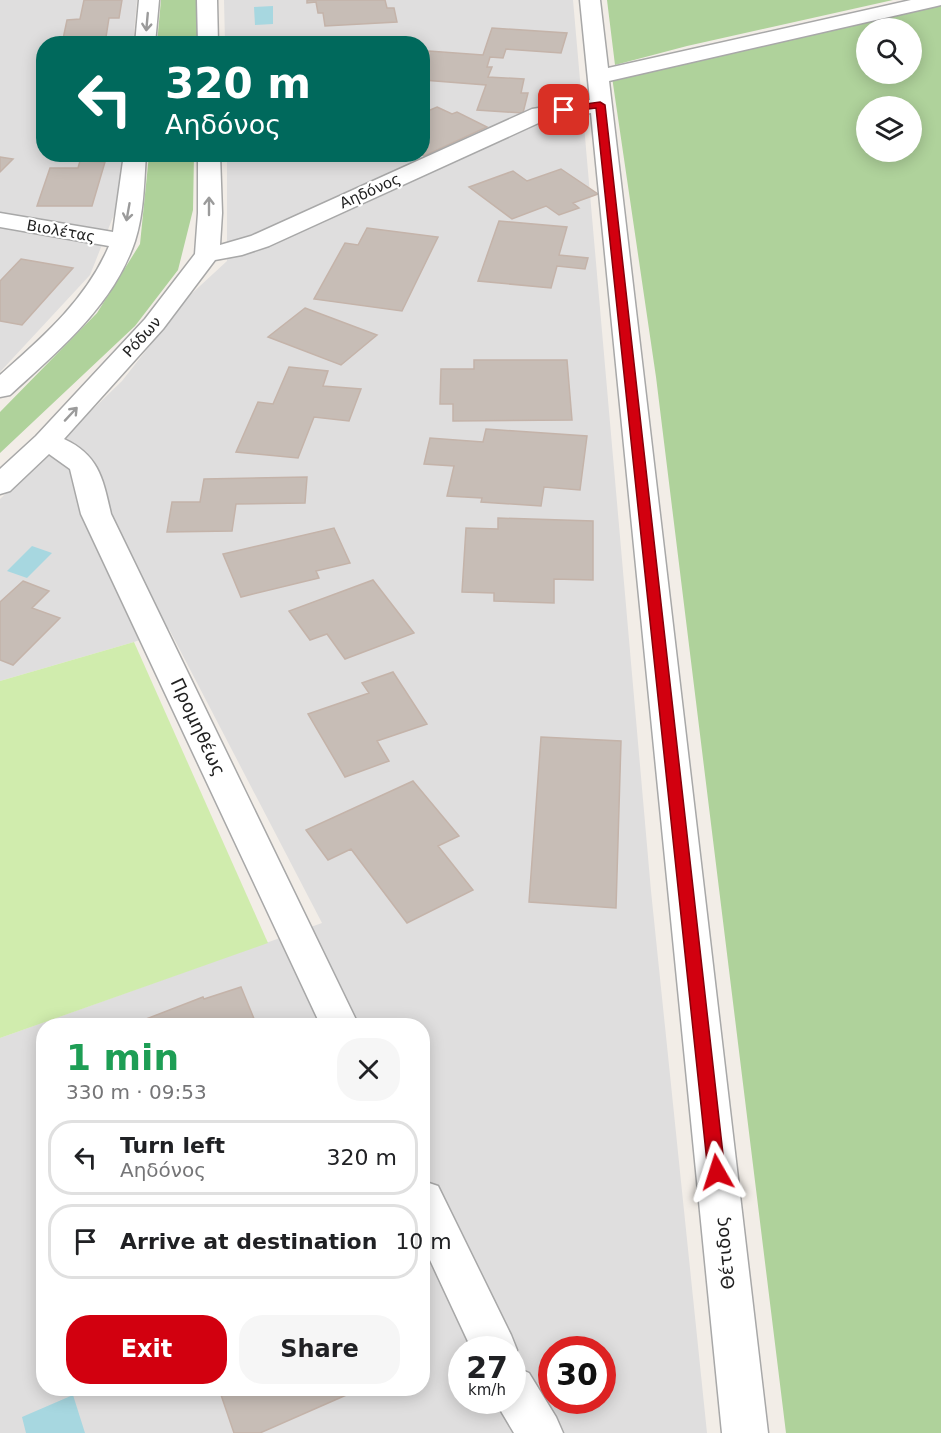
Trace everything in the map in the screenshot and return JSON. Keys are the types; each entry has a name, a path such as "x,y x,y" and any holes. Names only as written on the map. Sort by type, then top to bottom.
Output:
{"street":[{"path":"146,36 149,0"},
{"path":"207,0 207,36"},
{"name":"Θέτιδος","path":"590,0 745,1433"},
{"name":"Αηδόνος","path":"207,254 233,250 260,241 540,114 599,91 937,0"},
{"path":"0,389 62,332 101,284 123,241 134,162"},
{"name":"Ρόδων","path":"0,485 46,441 154,324 187,284 207,254 210,213 209,162"},
{"name":"Βιολέτας","path":"0,220 123,241"},
{"name":"Προμηθέως","path":"46,441 69,451 85,466 96,514 336,1018"},
{"path":"430,1215 488,1336"},
{"path":"526,1410 540,1433"}],"shaded area":[{"path":"0,0 137,0 134,36 36,36 36,162 121,162 117,207 90,275 0,372"},
{"path":"224,0 573,0 651,891 707,1433 0,1433 0,1038 36,1025 36,1396 430,1396 430,1018 56,1018 322,923 169,629 134,642 0,681 0,499 122,381 188,297 227,261 227,162 430,162 430,36 225,36"}],"green space":[{"path":"161,0 197,0 197,36 158,36"},
{"path":"607,0 893,0 687,46 615,65"},
{"path":"941,1 941,1433 786,1433 656,377 612,77 856,21 856,84 922,84 922,18 867,18"},
{"path":"148,162 194,162 193,210 178,270 135,326 0,453 0,412 97,313 140,244"},
{"path":"134,642 268,943 56,1018 36,1018 36,1025 0,1038 0,681"}],"water":[{"path":"273,6 273,24 255,25 254,7"},
{"path":"32,546 52,553 27,578 7,571"},
{"path":"73,1396 85,1433 26,1433 22,1417"}],"building":[{"path":"84,0 122,0 119,18 109,18 106,36 64,36 67,20 80,19"},
{"path":"307,0 385,0 387,8 394,8 397,22 325,26 323,13 318,13 316,2 307,3"},
{"path":"492,28 567,33 561,53 506,49 503,58 490,57 487,67 492,67 488,77 524,79 521,93 528,93 523,113 477,110 486,85 430,81 430,51 483,55"},
{"path":"437,107 452,114 457,112 487,127 430,153 430,110"},
{"path":"0,157 13,159 0,172"},
{"path":"80,162 105,162 92,206 37,206 50,168 78,168"},
{"path":"561,169 598,194 573,203 579,208 559,215 546,206 512,219 469,187 513,171 527,181"},
{"path":"499,221 567,227 559,255 588,258 585,269 557,266 551,288 478,281"},
{"path":"367,228 438,237 402,311 314,299 345,243 358,245"},
{"path":"21,259 73,268 22,325 0,321 0,281"},
{"path":"305,308 377,335 341,365 268,337"},
{"path":"474,360 567,360 572,420 453,421 453,404 440,404 441,369 474,369"},
{"path":"289,367 328,371 323,386 361,389 349,421 314,417 298,458 236,452 258,402 273,404"},
{"path":"486,429 587,436 580,490 544,487 541,506 481,502 482,498 447,496 454,466 424,464 430,438 483,442"},
{"path":"307,477 305,503 236,504 232,531 167,532 172,502 200,502 204,479"},
{"path":"498,518 593,521 593,580 554,579 554,603 494,601 494,593 462,592 466,528 498,529"},
{"path":"334,528 350,563 316,571 319,578 241,597 223,554"},
{"path":"373,580 414,633 345,659 327,634 310,640 289,611"},
{"path":"23,581 49,591 32,608 60,618 13,665 0,660 0,602"},
{"path":"393,672 427,724 377,741 389,761 345,777 308,714 369,693 362,683"},
{"path":"541,737 621,741 616,908 529,902"},
{"path":"413,781 459,836 438,846 473,890 407,923 351,849 328,860 306,830"},
{"path":"241,987 254,1018 149,1018 203,997 204,999"},
{"path":"221,1396 344,1396 260,1433 234,1433"}],"route":[{"path":"564,110 600,105 717,1172"}]}
